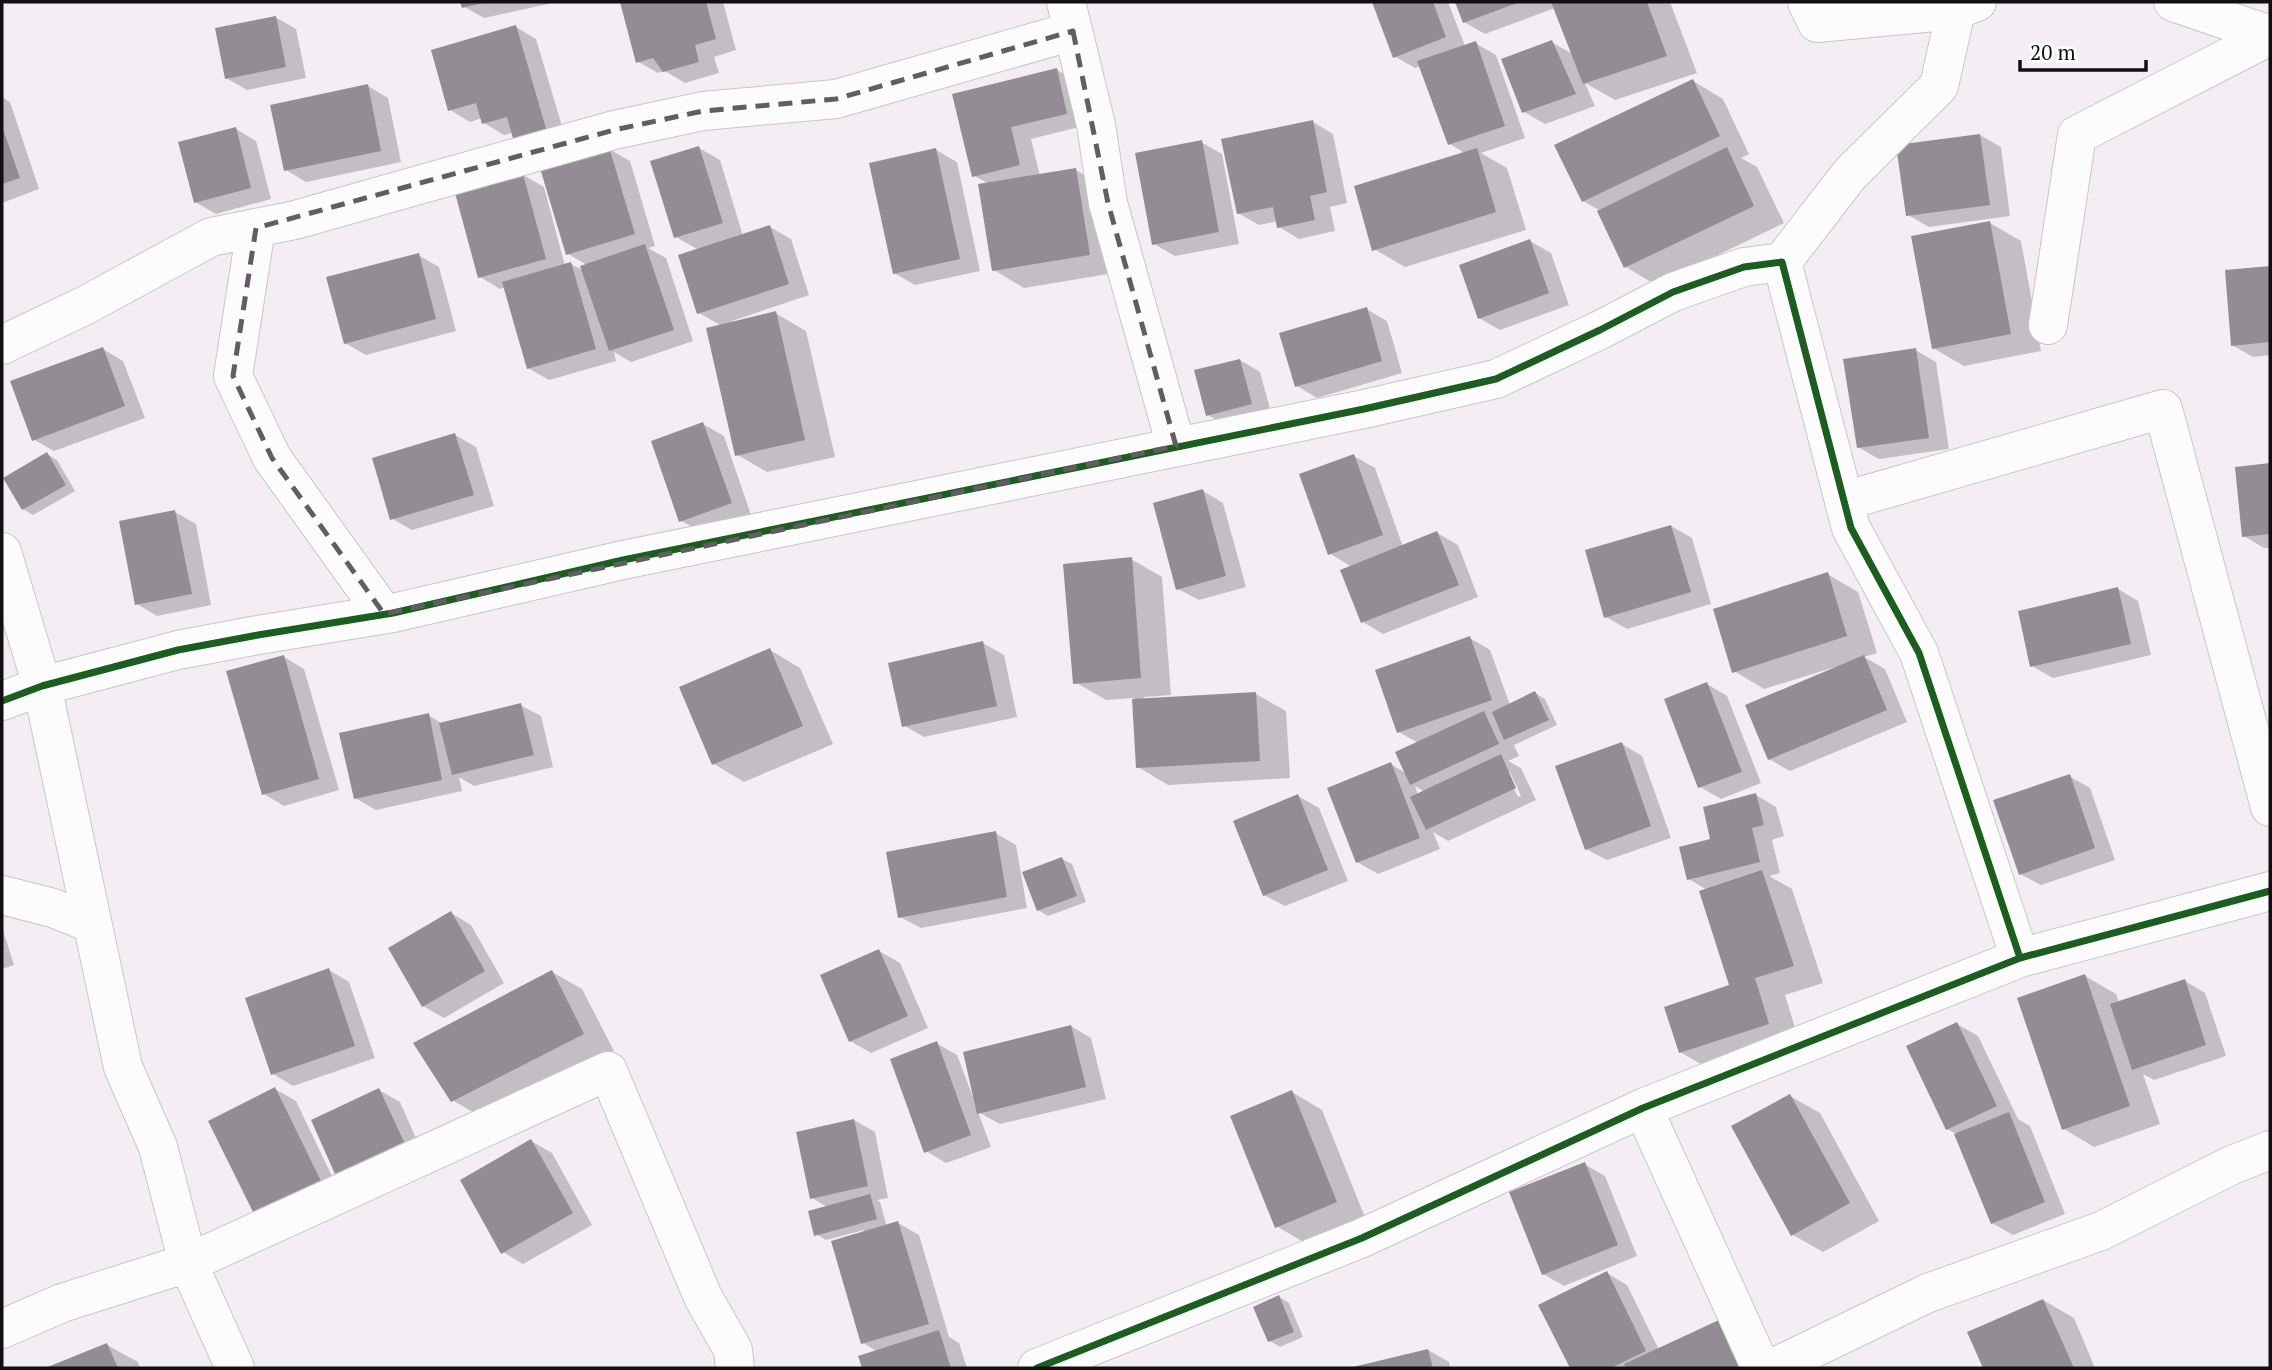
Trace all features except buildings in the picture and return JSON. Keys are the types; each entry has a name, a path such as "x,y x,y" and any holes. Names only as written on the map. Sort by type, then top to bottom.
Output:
{"street":[{"path":"2,701 41,686 178,650 384,614 636,557 1364,409 1496,379 1600,330 1672,292 1744,267 1782,262 1850,174 1939,86 1966,6 1817,23 1807,2"},
{"path":"2173,2 2270,36"},
{"path":"2,345 86,305 211,237 295,220 614,130 703,111 836,99 1069,17 1096,125 1108,203 1176,446"},
{"path":"2048,325 2077,135 2270,36"},
{"path":"256,228 233,376 272,458 384,614"},
{"path":"1782,262 1851,528 1919,653 2020,958"},
{"path":"1844,501 2163,408 2270,807"},
{"path":"2,552 41,686 123,1067 158,1147 188,1263 235,1368"},
{"path":"1037,1368 1362,1238 1643,1108 2020,958 2270,891"},
{"path":"2,895 54,908 90,923"},
{"path":"2,1329 62,1303 188,1263 608,1071 704,1297 733,1350 735,1368"},
{"path":"1643,1108 1761,1368"},
{"path":"1773,1368 1928,1293 2101,1231 2232,1165 2270,1150"}],"highlighted area":[{"path":"1073,31 1108,203 1176,446 384,614 272,458 233,376 256,228 614,130 703,111 836,99"}],"cycle path":[{"path":"2,701 42,686 178,650 393,613 623,560 1364,409 1496,379 1673,292 1744,267 1782,262 1851,528 1919,653 2020,958"},
{"path":"1037,1368 1362,1238 1643,1108 2020,958 2270,891"}]}
